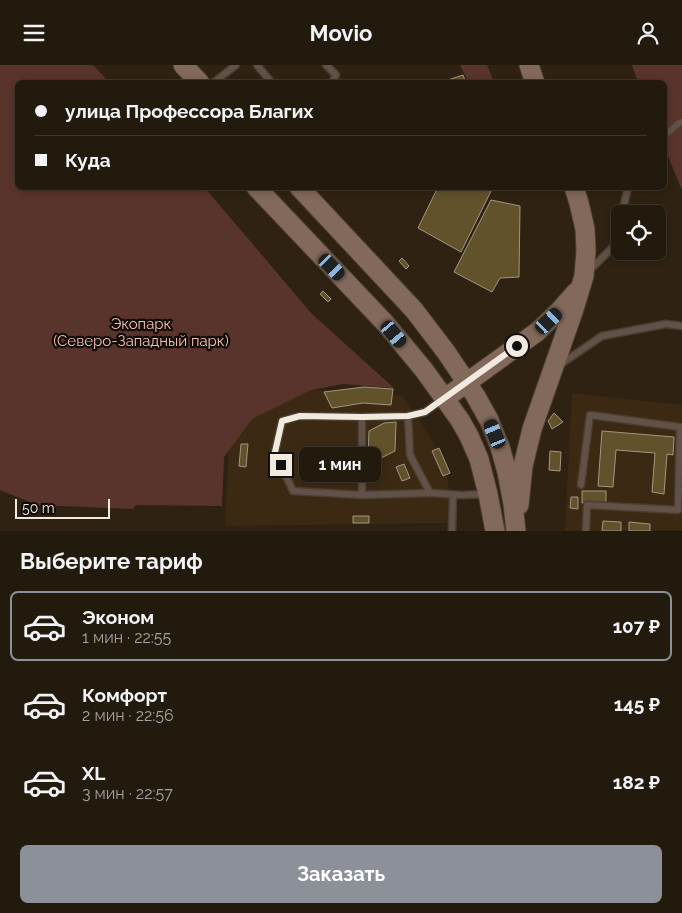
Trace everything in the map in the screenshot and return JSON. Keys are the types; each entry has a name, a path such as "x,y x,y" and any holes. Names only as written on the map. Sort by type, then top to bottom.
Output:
{"main road":[{"path":"183,65 197,80"},
{"path":"529,65 534,80"},
{"path":"259,190 385,323 460,419 470,436 479,459 495,531"},
{"path":"302,190 414,310 446,352 483,408 500,447 507,472 517,531"},
{"path":"517,531 523,467 532,429 582,282 586,251 585,229 580,203 575,190"},
{"path":"444,399 537,332 561,309 582,282"}],"lane":[{"path":"217,80 236,65"},
{"path":"257,65 270,80"},
{"path":"326,65 336,75 334,80"},
{"path":"667,133 682,122"},
{"path":"624,205 627,190"},
{"path":"582,282 611,250"},
{"path":"552,370 602,336 666,324 682,326"},
{"path":"444,399 425,412 408,416 300,416 282,421 275,452 293,491 362,495 488,493"},
{"path":"581,485 590,415 680,427 678,510 587,505 586,531"},
{"path":"408,416 410,455 430,493"},
{"path":"362,417 362,495"},
{"path":"452,531 453,495"}],"shaded area":[{"path":"232,384 403,396 444,459 454,523 225,526"},
{"path":"572,393 682,405 682,530 565,531"}],"green space":[{"name":"Экопарк (Северо-Западный парк)","path":"0,65 93,65 107,80 15,80 15,190 207,190 312,314 394,388 343,384 311,390 252,419 224,457 222,506 136,505 133,509 37,505 0,490"},
{"path":"460,65 487,65 493,80 467,80"},
{"path":"632,65 682,65 682,190 667,154 667,80 637,80"}],"building":[{"path":"463,75 465,80 448,80"},
{"path":"437,190 492,190 461,252 418,228"},
{"path":"491,200 520,206 519,277 500,278 492,292 454,272"},
{"path":"402,258 409,266 406,269 399,261"},
{"path":"323,291 331,299 328,302 320,294"},
{"path":"364,387 393,389 391,405 363,403 332,408 324,392"},
{"path":"554,413 563,422 552,429 548,421"},
{"path":"396,422 395,451 375,461 368,461 369,431 384,423"},
{"path":"602,431 674,437 673,455 667,454 664,494 652,492 655,453 616,450 613,487 598,486"},
{"path":"241,444 248,444 246,467 239,466"},
{"path":"439,448 450,473 443,476 432,451"},
{"path":"550,451 561,452 560,471 549,470"},
{"path":"404,464 410,478 402,481 396,467"},
{"path":"582,491 606,491 606,503 582,503"},
{"path":"571,497 578,497 578,509 570,508"},
{"path":"353,516 369,516 369,523 353,523"},
{"path":"603,521 621,522 621,531 602,531"},
{"path":"629,522 650,524 650,531 629,531"}],"route":[{"path":"281,465 275,452 282,421 300,416 408,416 425,412 517,346"}]}
